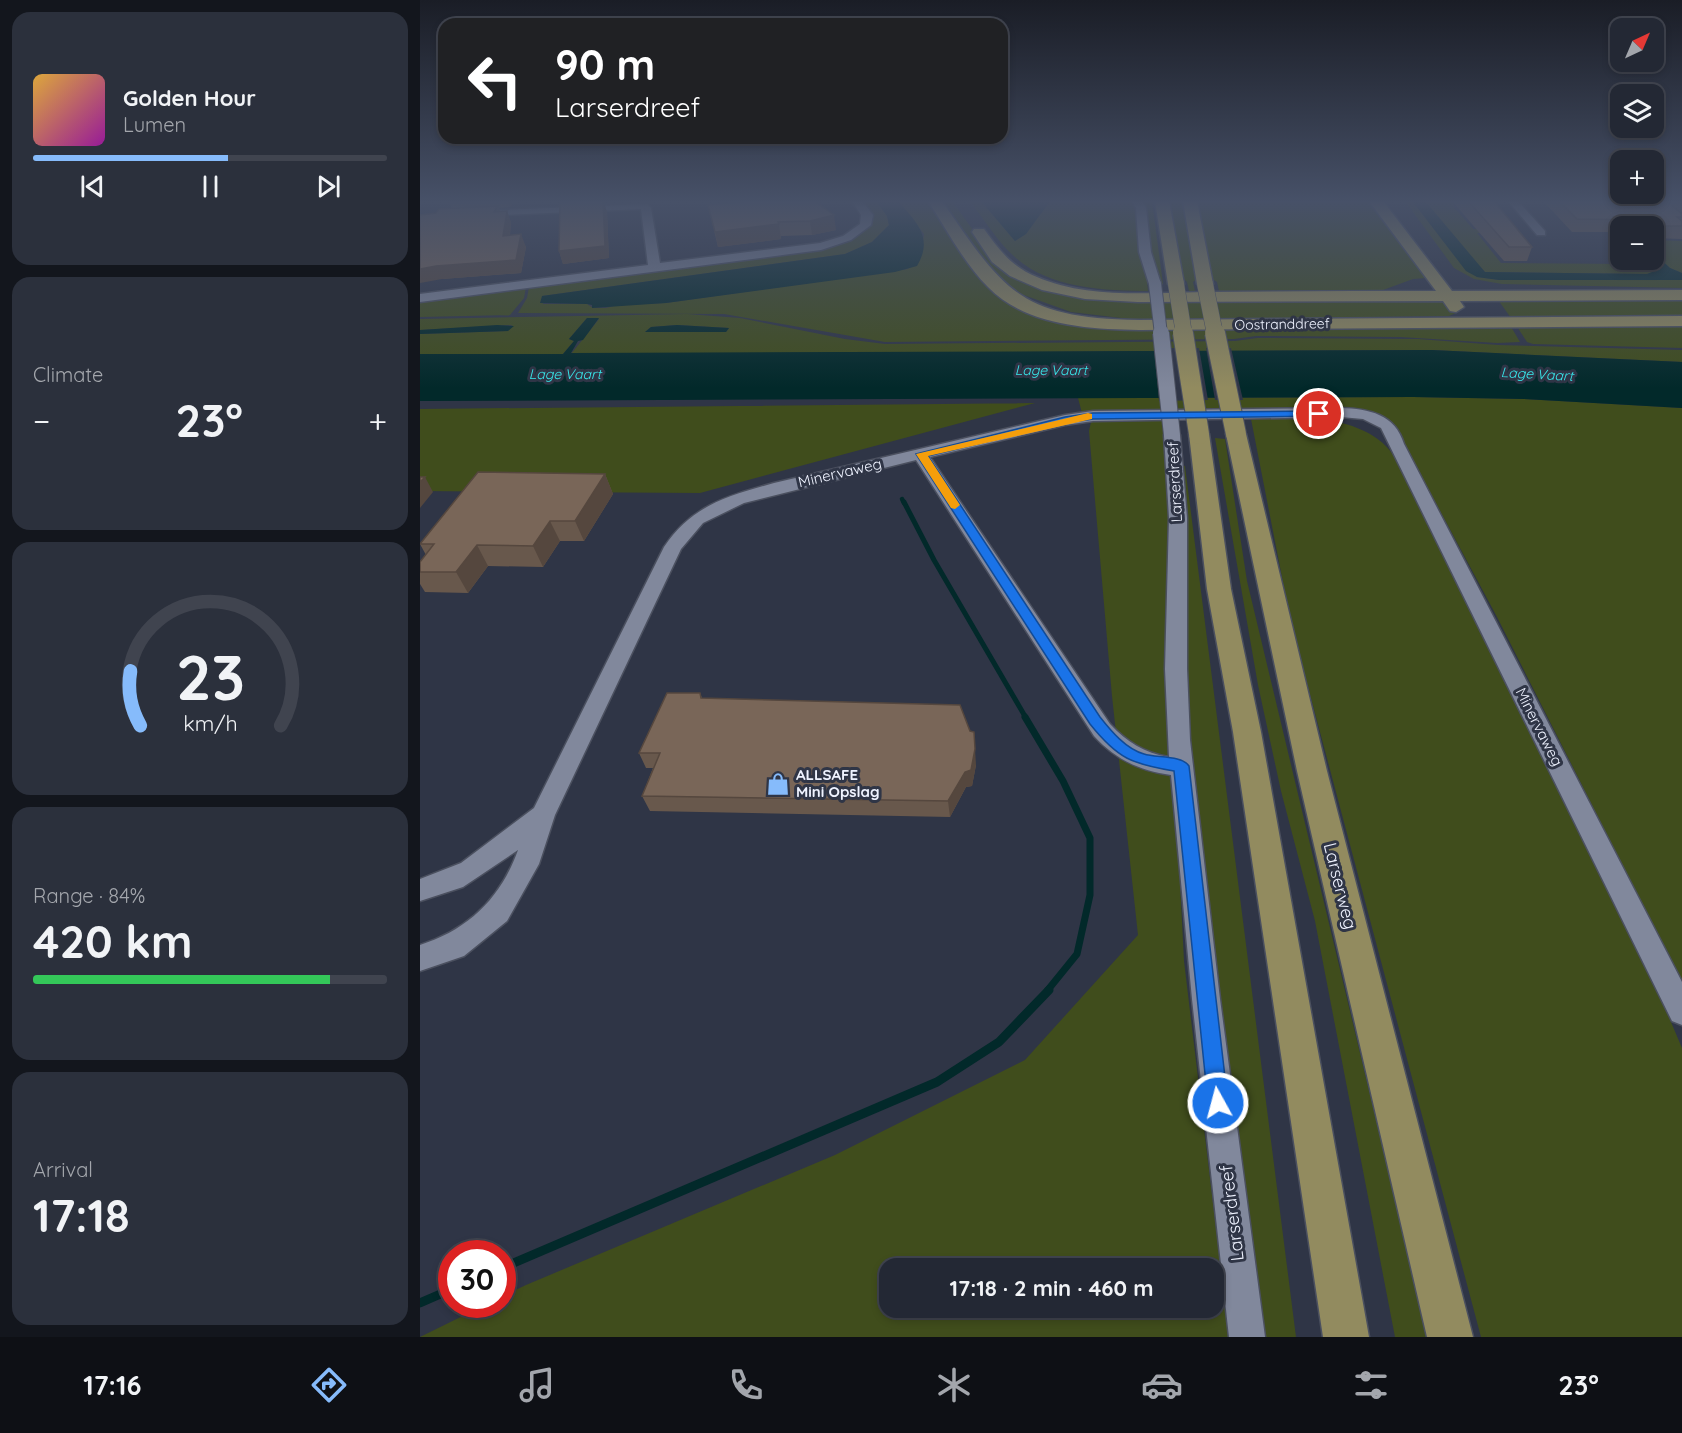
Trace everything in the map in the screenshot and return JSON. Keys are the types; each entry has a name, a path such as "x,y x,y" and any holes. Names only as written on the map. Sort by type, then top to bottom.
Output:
{"main road":[{"name":"Oostranddreef","path":"979,263 994,285 1025,304 1074,319 1140,325 1682,321"},
{"name":"Oostranddreef","path":"1004,263 1045,284 1079,292 1138,297 1415,295 1449,288 1492,294 1682,295"},
{"name":"Larserdreef","path":"1173,263 1199,434 1219,589 1247,732 1346,1337"},
{"name":"Larserweg","path":"1201,263 1236,434 1315,783 1450,1337"},
{"path":"1429,263 1449,288"},
{"path":"1433,263 1474,323"}],"street":[{"path":"420,298 684,263"},
{"name":"Larserdreef","path":"1149,263 1155,284 1177,487 1176,669 1181,766 1246,1337"},
{"name":"Minervaweg","path":"420,958 454,947 498,913 526,864 543,815 673,547 697,519 738,499 770,490 1065,420 1093,416 1319,414 1360,425 1396,444 1682,1011"},
{"path":"921,454 1095,721 1110,740 1138,759 1181,766"},
{"name":"Minervaweg","path":"420,890 438,887 489,860 543,815"}],"green space":[{"path":"687,263 777,263 542,296 543,304 587,304 593,308 606,308 618,305 666,303 908,269 912,263 975,263 987,281 1067,320 1510,325 1520,342 1497,343 1400,337 1256,336 1234,339 885,342 724,314 518,313 527,298 529,287"},
{"path":"983,263 1004,263 1079,295 1438,298 1450,303 1456,313 1449,316 1138,320 1071,312 1015,292"},
{"path":"1023,263 1146,263 1150,281 1147,282 1148,291 1114,290 1061,282"},
{"path":"1154,263 1160,263 1163,284 1160,284"},
{"path":"1181,263 1194,263 1197,279 1193,282 1195,291 1189,291 1187,282 1183,278"},
{"path":"1208,263 1416,263 1426,278 1413,279 1383,290 1219,291 1217,282 1211,278"},
{"path":"1451,263 1466,263 1477,277 1499,280 1682,280 1682,288 1502,284 1474,279 1454,268"},
{"path":"1476,263 1610,264 1610,270 1656,270 1647,274 1485,272"},
{"path":"1665,263 1682,263 1682,273 1670,268"},
{"path":"526,287 524,298 510,315 420,317 420,301"},
{"path":"1496,297 1682,298 1682,317 1511,318"},
{"path":"687,314 740,318 845,339 885,344 1235,341 1257,338 1418,339 1498,345 1682,350 1682,362 1432,350 571,354 599,319 587,318 569,339 574,341 563,354 420,354 420,334 508,331 512,325 420,330 420,319","holes":["677,325 729,328 726,332 645,332 651,327"]},
{"path":"1682,324 1682,348 1533,344 1527,342 1516,325"},
{"path":"1078,398 1524,399 1682,408 1682,983 1497,617 1394,425 1383,417 1082,413"},
{"path":"1035,403 700,493 420,491 420,409"},
{"path":"1313,418 1347,424 1369,433 1387,447 1394,456 1657,989 1682,1048 1682,1337 1481,1337 1291,623 1251,419"},
{"path":"1165,419 1163,439 1166,440 1168,450 1176,804 1184,961 1220,1258 879,1258 879,1318 1224,1318 1224,1295 1229,1337 420,1337 459,1318 516,1318 516,1290 835,1155 1025,1060 1138,935 1112,696 1089,431 1091,422"},
{"path":"1215,438 1225,439 1247,581 1428,1337 1395,1337 1315,921 1281,791 1258,685"},
{"path":"1181,465 1185,466 1296,1337 1263,1337 1208,926 1185,703"}],"water":[{"path":"777,263 918,263 917,266 895,272 666,303 592,308 592,305 587,304 540,303 542,296"},
{"path":"1460,263 1478,263 1485,272 1647,274 1664,270 1665,263 1682,273 1682,280 1499,280 1477,277 1466,271"},
{"name":"Lage Vaart","path":"587,318 599,318 583,340 578,341 571,353 1432,350 1682,362 1682,408 1524,399 1413,397 420,401 420,354 563,354 574,341 569,339"},
{"path":"677,325 729,328 726,332 645,332 651,327"},
{"path":"514,326 508,331 420,334 420,330"}],"pier":[{"path":"1154,348 1199,348 1208,400 1159,401"},
{"path":"1206,348 1231,348 1243,400 1215,400"}],"building":[{"path":"420,263 471,263 436,266 420,269"},
{"path":"478,472 605,474 575,521 550,521 533,546 477,545 456,572 420,572 420,562 434,544 420,544"},
{"path":"667,693 700,693 701,698 960,705 970,731 974,732 975,749 971,770 965,772 948,801 642,796 660,753 639,753"}],"waterway":[{"path":"902,499 904,503"},
{"path":"904,502 934,560 1026,718"},
{"path":"1025,717 1063,781 1090,838 1090,895 1077,954 1047,991"},
{"path":"516,1262 937,1082 999,1042 1049,990"},
{"path":"420,1303 438,1295"}],"slow traffic":[{"path":"955,505 921,454 1088,416"}],"place":[{"name":"ALLSAFE Mini Opslag","path":"778,784"}],"route":[{"path":"1218,1103 1181,766 1138,759 1127,754 1110,740 1095,721 921,454 1065,420 1093,416 1319,414"}]}
